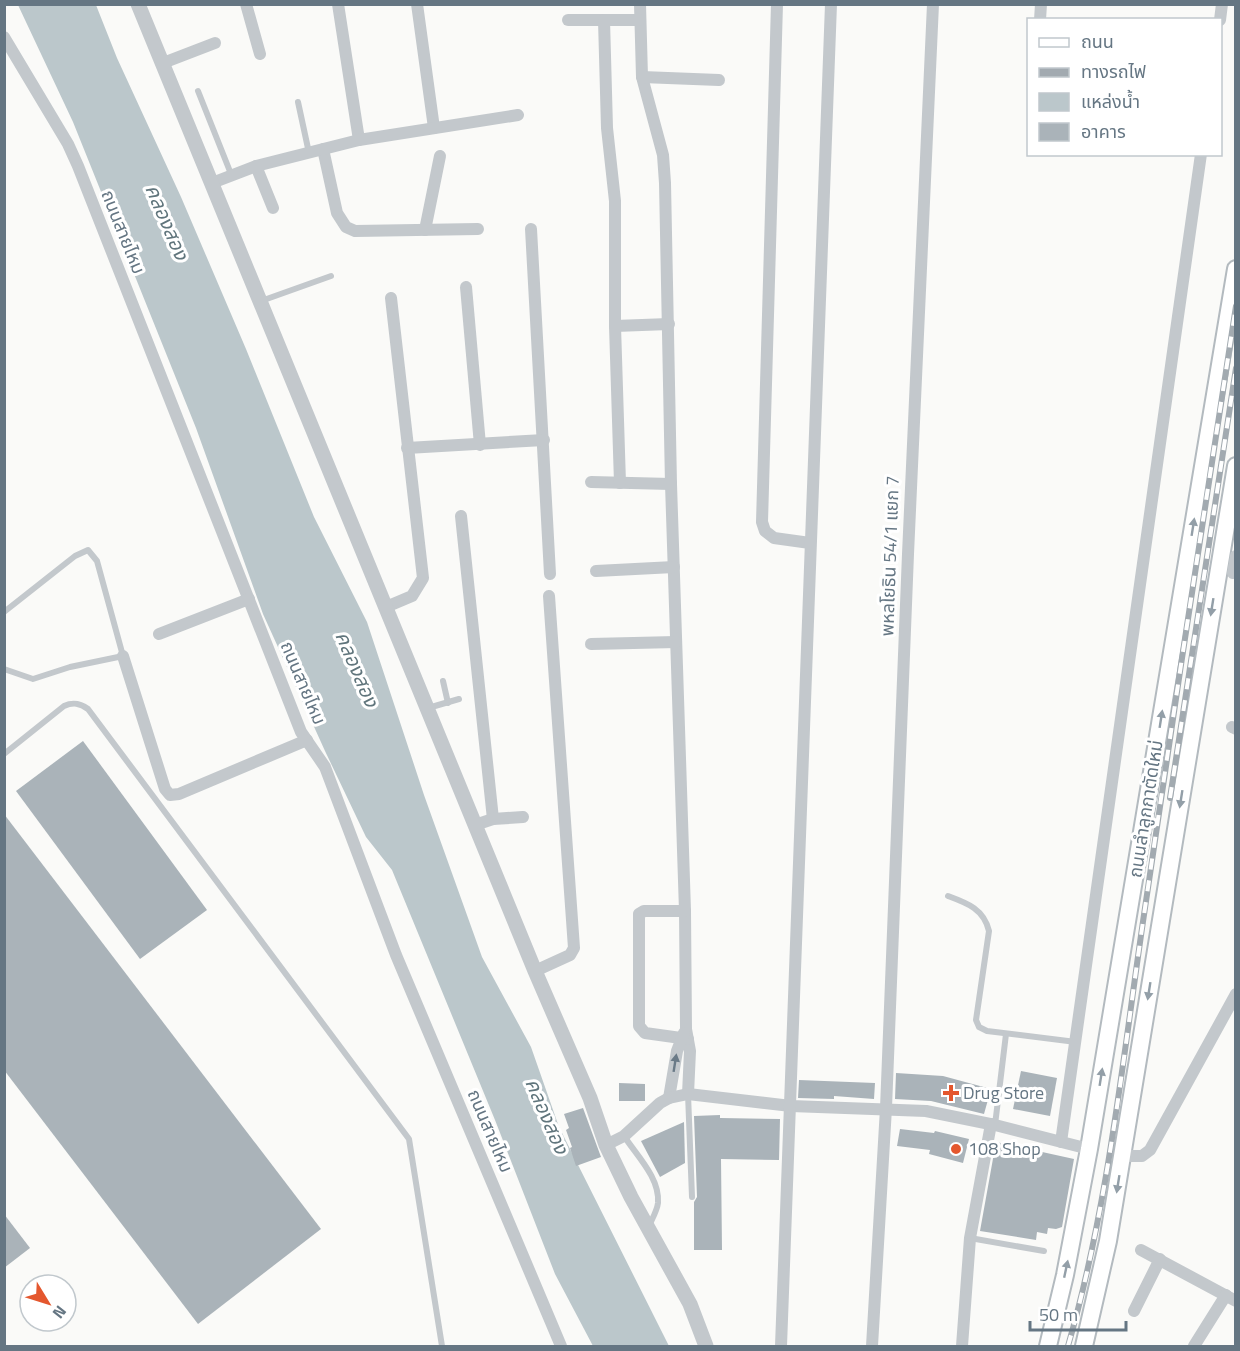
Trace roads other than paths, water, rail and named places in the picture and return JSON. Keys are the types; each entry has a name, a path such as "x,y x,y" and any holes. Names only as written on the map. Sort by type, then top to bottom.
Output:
{"main road":[{"name":"ถนนลำลูกกาตัดใหม่","path":"1048,1347 1070,1253 1089,1149 1236,269"},
{"name":"ถนนลำลูกกาตัดใหม่","path":"1084,1347 1108,1241 1236,466"}],"street":[{"path":"138,4 535,971 590,1098 606,1145 631,1197 690,1304 706,1347"},
{"path":"246,4 260,54"},
{"path":"338,4 359,140"},
{"path":"417,4 434,128"},
{"path":"639,4 642,77 663,155 664,170 671,484 685,911 685,1035 690,1051 688,1094"},
{"path":"777,4 762,522 765,531 774,538 810,543"},
{"path":"781,1347 831,4"},
{"name":"พหลโยธิน 54/1 แยก 7","path":"872,1347 886,1108 933,4"},
{"path":"568,20 639,20"},
{"path":"604,20 608,148 615,201 615,326 620,483"},
{"name":"ถนนสายไหม","path":"4,37 68,144 78,166 301,732 325,767 396,955 561,1347"},
{"path":"163,63 215,43"},
{"path":"642,77 719,80"},
{"path":"212,183 256,166 359,140 518,115"},
{"path":"323,149 337,213 346,227 355,231 478,229"},
{"path":"425,230 440,156"},
{"path":"1061,1142 1077,1042 1201,156"},
{"path":"256,166 273,208"},
{"path":"531,229 544,440 549,574"},
{"path":"466,286 480,445"},
{"path":"386,607 412,596 423,578 391,298"},
{"path":"615,326 669,324"},
{"path":"407,448 544,440"},
{"path":"591,482 671,484"},
{"path":"461,516 494,819"},
{"path":"1233,573 1236,556"},
{"path":"596,571 674,567"},
{"path":"535,971 570,956 574,948 549,596"},
{"path":"159,634 249,599"},
{"path":"591,644 676,642"},
{"path":"123,656 165,789 170,795 179,794 307,740"},
{"path":"475,825 494,819 523,817"},
{"path":"685,911 644,911 639,914 638,918 639,1026 645,1033 685,1035"},
{"path":"1122,1156 1142,1156 1150,1150 1236,994"},
{"path":"669,1098 677,1051 685,1035"},
{"path":"606,1145 624,1136 660,1103 669,1098 688,1094 791,1106 926,1111 1089,1149"},
{"path":"962,1347 970,1238 993,1125"},
{"path":"1141,1250 1231,1298 1194,1347"},
{"path":"1134,1311 1160,1259"}],"lane":[{"path":"198,91 231,174"},
{"path":"298,102 309,153"},
{"path":"261,301 331,276"},
{"path":"4,612 75,556 88,550 97,561 123,656 70,667 33,679 4,669"},
{"path":"443,681 448,703"},
{"path":"428,709 459,699"},
{"path":"4,754 64,706 71,703 82,704 88,709 409,1139 441,1347"},
{"path":"948,896 972,906 987,921 989,931 976,1020 979,1027 987,1031 1006,1034 1077,1042"},
{"path":"993,1125 1006,1034"},
{"path":"688,1094 692,1197"},
{"path":"624,1136 654,1181 658,1193 658,1206 648,1227"},
{"path":"970,1238 1044,1251"}],"water":[{"name":"คลองสอง","path":"18,5 96,5 117,58 181,197 246,349 314,517 367,622 424,795 482,957 531,1047 559,1127 669,1346 593,1346 555,1274 495,1120 392,870 366,837 263,614 196,428 73,122"}],"railway":[{"path":"1068,1346 1094,1238 1114,1129 1167,757 1236,306"},
{"path":"1170,798 1236,368"}],"place":[{"name":"Drug Store","path":"951,1093"},
{"name":"108 Shop","path":"956,1149"}]}
